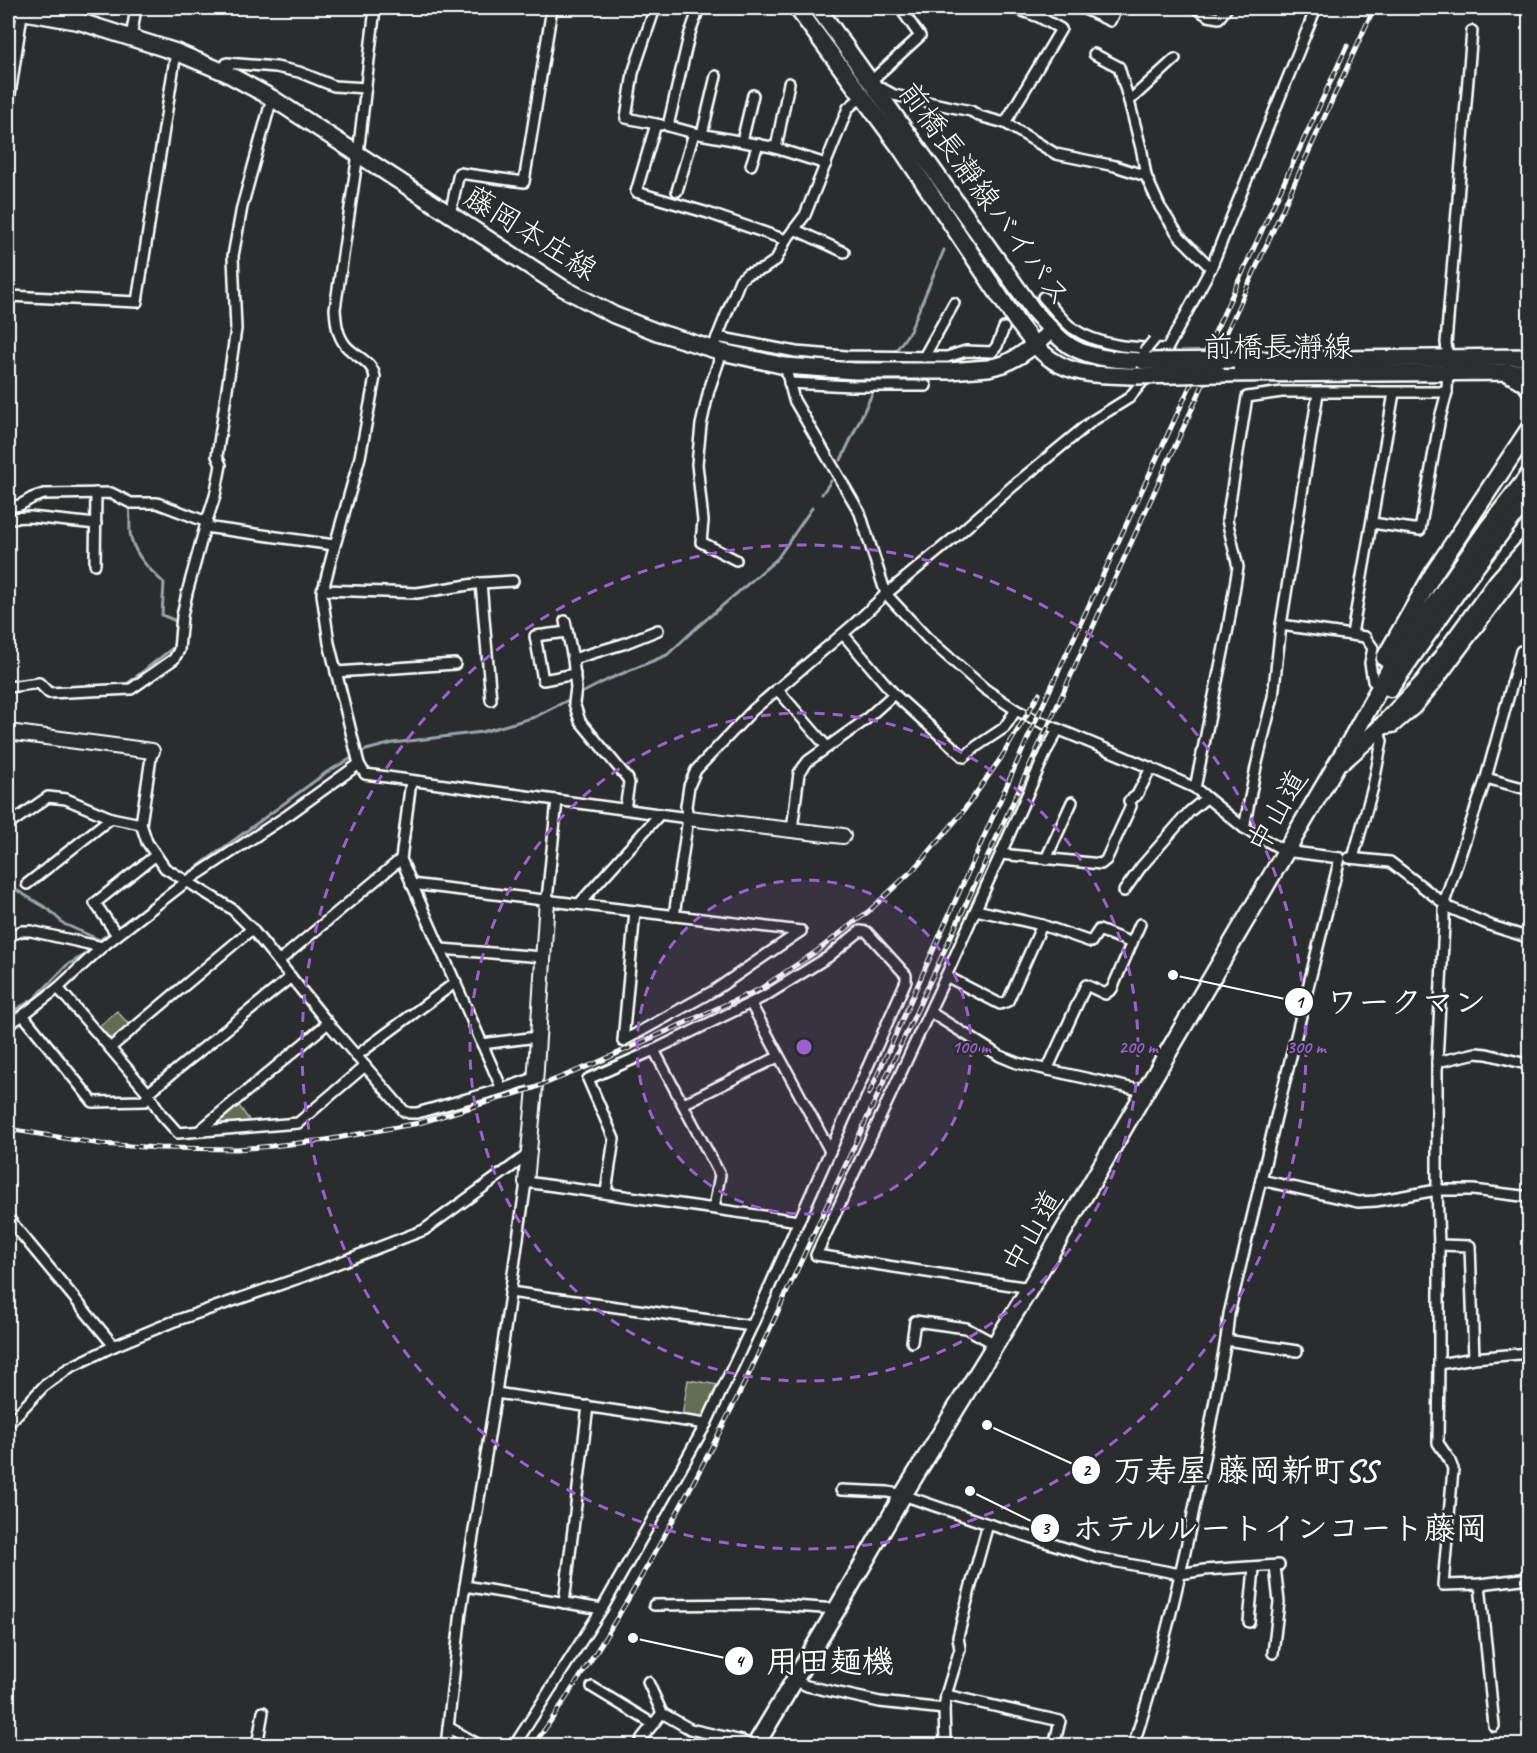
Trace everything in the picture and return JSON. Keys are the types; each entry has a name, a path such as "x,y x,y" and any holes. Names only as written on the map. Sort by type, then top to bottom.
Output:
{"highway":[{"path":"1507,372 1530,388"},
{"path":"1332,771 1372,681 1432,574 1530,428"},
{"name":"中山道","path":"754,1746 1030,1287 1351,740 1399,654 1488,528 1530,474"},
{"name":"中山道","path":"1351,740 1530,494"},
{"path":"1332,771 1378,730 1424,682 1498,581 1530,545"}],"main road":[{"name":"前橋長瀞線バイパス","path":"797,8 901,149 1017,322 1035,345"},
{"name":"前橋長瀞線バイパス","path":"818,8 1032,310 1064,342 1087,353 1115,359 1144,356"},
{"name":"藤岡本庄線","path":"18,9 81,22 176,52 221,71 272,98 563,288 657,332 717,346 785,366 867,371 949,371 988,368 1004,364 1035,345 1052,330"},
{"name":"前橋長瀞線","path":"1035,345 1052,360 1066,368 1098,375 1530,372"},
{"name":"前橋長瀞線","path":"1144,356 1234,360 1530,357"}],"street":[{"path":"131,38 136,8"},
{"path":"375,8 358,154 335,309 336,326 342,339 348,348 371,366 375,377 360,457 322,590 329,643 358,764 365,774 411,781 843,837"},
{"path":"450,213 459,173 524,182 552,8"},
{"path":"655,8 633,73 626,118 776,148 826,164"},
{"path":"668,126 689,36 699,8"},
{"path":"900,8 920,36 870,82 894,94 971,111 979,116 1005,123 1056,154 1115,166 1146,176"},
{"path":"1082,8 1110,21 1117,8"},
{"path":"1196,8 1208,16 1219,18 1227,8"},
{"path":"674,915 688,818 686,806 689,786 696,770 753,710 843,634 886,594 1012,486 1092,421 1137,390 1167,349 1211,268 1316,8"},
{"path":"8,108 18,9"},
{"path":"1005,123 1061,29 1039,17 1019,10"},
{"path":"1372,523 1420,530 1440,418 1447,392 1446,343 1472,30"},
{"path":"8,296 137,302 176,52"},
{"path":"1094,54 1119,67 1142,152 1146,176 1160,207 1179,236 1211,268"},
{"path":"1129,101 1175,59"},
{"path":"221,71 226,63 276,67 299,72 334,86 366,88"},
{"path":"677,191 716,76"},
{"path":"776,148 789,83"},
{"path":"742,141 753,95"},
{"path":"736,560 701,542 703,521 697,464 701,425 717,346 740,280 747,274 763,269 776,260 786,240 805,215 848,108 862,96"},
{"path":"8,687 39,683 49,693 131,689 174,659 179,650 185,604 215,496 221,465 217,456 236,329 233,256 242,207 272,98"},
{"path":"656,124 636,192 708,213 786,240"},
{"path":"751,165 758,144"},
{"path":"794,229 844,252"},
{"path":"1043,297 1072,328 1099,341 1130,348 1167,349"},
{"path":"924,357 954,303"},
{"path":"717,346 846,356 947,357 966,351 992,352 1004,328"},
{"path":"1144,356 1154,340"},
{"path":"785,366 794,400 860,513 886,594 927,638 985,689 1016,710 1058,730 1195,788 1244,828 1285,851 1390,862 1450,908 1492,926 1530,938"},
{"path":"789,383 926,386"},
{"path":"1195,788 1228,628 1238,567 1227,520 1247,397 1282,392 1447,392"},
{"path":"1244,828 1273,698 1281,625 1318,393"},
{"path":"1352,634 1394,393"},
{"path":"95,564 96,493"},
{"path":"8,507 20,505 44,494 111,493 130,502 157,503 206,525 334,546"},
{"path":"8,518 30,517 96,524"},
{"path":"1353,858 1380,753 1382,741 1378,730 1394,727 1416,708 1530,557"},
{"path":"322,590 417,593 481,583 513,581"},
{"path":"481,583 491,700"},
{"path":"565,621 575,674 574,703 580,721 628,779 625,809"},
{"path":"1281,625 1365,637 1372,648 1370,663 1372,681"},
{"path":"573,659 623,644 658,630"},
{"path":"567,632 535,636 543,680 575,674"},
{"path":"843,634 894,694 964,758 1004,728 1016,710"},
{"path":"1521,651 1486,778 1444,903 1437,1062 1438,1443 1453,1469 1443,1585 1480,1584 1530,1578"},
{"path":"336,672 455,664"},
{"path":"777,689 827,747"},
{"path":"792,830 799,773 808,761 864,721 894,694"},
{"path":"1030,1287 816,1255 930,1012 1058,730"},
{"path":"8,732 152,750 141,824 147,842 156,855 165,867 232,909 252,929 328,1023 404,1111 417,1113 535,1078"},
{"path":"8,1025 58,988 102,947 186,882 358,764"},
{"path":"1001,854 1101,864 1106,860 1131,806 1129,801 1137,795 1151,768"},
{"path":"1486,778 1530,790"},
{"path":"411,781 401,860 502,1089"},
{"path":"8,825 48,796 66,799 111,818 141,824"},
{"path":"1124,891 1189,812 1206,798"},
{"path":"446,1746 460,1611 496,1393 526,1182 547,900 557,800"},
{"path":"1046,859 1072,802"},
{"path":"579,904 660,814"},
{"path":"27,884 111,818"},
{"path":"117,935 95,903 156,855"},
{"path":"1133,1746 1147,1702 1180,1574 1226,1340 1229,1314 1340,858"},
{"path":"279,961 401,860"},
{"path":"411,884 801,931 715,990 623,1041 634,911"},
{"path":"976,910 1042,925 1091,942 1099,930 1132,943"},
{"path":"1047,1070 1086,986 1105,994 1112,988 1140,924"},
{"path":"946,976 1000,1004 1008,1001 1042,925"},
{"path":"110,1048 252,929"},
{"path":"8,936 22,931 31,931 102,947"},
{"path":"514,1746 602,1609 706,1424 906,981 906,975 867,933 860,931 828,957 751,1004 588,1078 614,1139 606,1192"},
{"path":"441,949 543,957"},
{"path":"23,1015 93,1102 145,1101 148,1093 291,977"},
{"path":"356,1056 456,982"},
{"path":"58,988 148,1093 161,1114 178,1133 298,1123 365,1066"},
{"path":"751,1004 830,1151"},
{"path":"930,1012 1000,1056 1047,1070 1144,1091"},
{"path":"198,1132 328,1023"},
{"path":"482,1044 537,1036"},
{"path":"654,1050 720,1175 714,1208"},
{"path":"1437,1062 1476,1053 1530,1065"},
{"path":"682,1104 778,1057"},
{"path":"8,1424 44,1386 69,1368 172,1322 302,1277 424,1230 529,1154"},
{"path":"1261,1180 1358,1202 1437,1190 1473,1190 1530,1197"},
{"path":"526,1182 799,1221"},
{"path":"8,1218 114,1346"},
{"path":"1439,1245 1470,1246 1474,1358"},
{"path":"510,1292 752,1326"},
{"path":"912,1342 915,1321 966,1328 995,1344"},
{"path":"1226,1340 1297,1350"},
{"path":"1439,1364 1530,1353"},
{"path":"496,1393 706,1424"},
{"path":"564,1603 588,1406"},
{"path":"841,1490 903,1495 1097,1558 1180,1574 1204,1570 1277,1566 1279,1602 1273,1653"},
{"path":"947,1746 944,1709 946,1695 960,1649 958,1637 988,1524"},
{"path":"1249,1622 1254,1568"},
{"path":"1480,1584 1494,1726"},
{"path":"465,1586 602,1609"},
{"path":"654,1605 765,1604 837,1609"},
{"path":"794,1680 807,1686 880,1702 944,1709"},
{"path":"648,1682 662,1713 690,1729 754,1746"},
{"path":"592,1687 653,1724"},
{"path":"946,1695 1060,1721 1054,1746"},
{"path":"256,1746 263,1712"},
{"path":"639,1746 642,1738 662,1713"},
{"path":"448,1727 481,1746"}],"green space":[{"path":"117,1011 130,1026 113,1041 107,1041 97,1028"},
{"path":"237,1103 252,1124 209,1126"},
{"path":"688,1380 719,1385 704,1414 697,1418 682,1416"}],"waterway":[{"path":"895,352 910,331 944,250"},
{"path":"841,460 873,392"},
{"path":"822,494 831,481"},
{"path":"78,687 127,684 174,647 176,621 162,615 164,583 144,563 133,545 128,505 100,497"},
{"path":"26,506 42,499 57,498"},
{"path":"185,876 327,772 366,750 393,743 482,732 535,717 609,679 667,655 777,559 812,508"},
{"path":"96,943 180,881"},
{"path":"8,885 48,909 64,924 100,940"},
{"path":"8,1016 34,999 67,965 83,956 91,947"}],"railway":[{"path":"533,1746 564,1702 621,1611 700,1470 749,1374 1048,726 1374,8"},
{"path":"869,1094 1036,720 1347,46"},
{"path":"8,1129 101,1144 159,1148 237,1149 272,1146 326,1140 419,1123 534,1088 594,1064 760,989 817,951 869,911 918,865 962,813 1001,758 1039,694"}],"place":[{"name":"ワークマン","path":"1173,975"},
{"name":"万寿屋 藤岡新町SS","path":"987,1425"},
{"name":"ホテルルートインコート藤岡","path":"970,1491"},
{"name":"用田麺機","path":"633,1638"}]}
